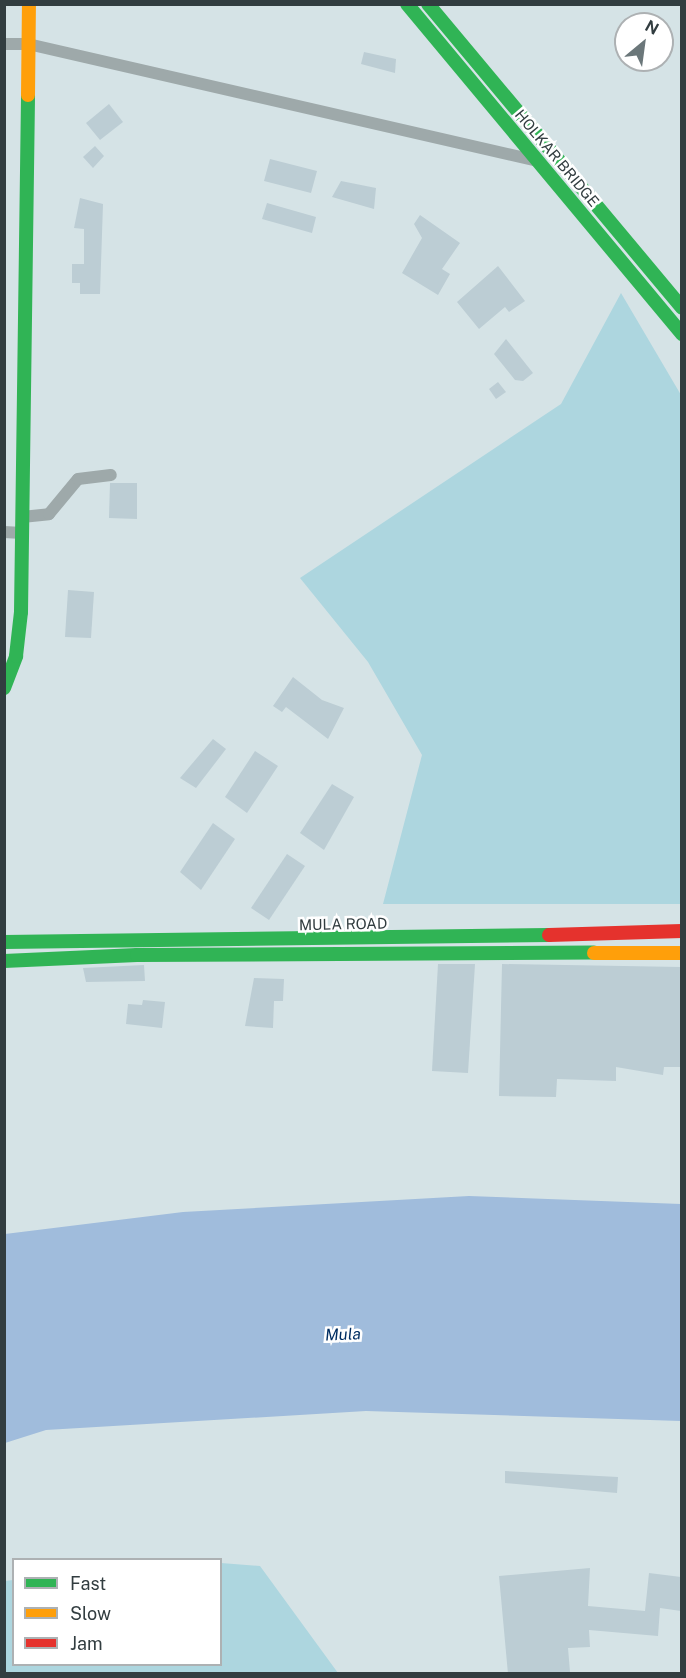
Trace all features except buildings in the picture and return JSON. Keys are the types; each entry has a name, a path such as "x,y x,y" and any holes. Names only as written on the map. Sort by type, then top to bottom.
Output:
{"main road":[{"path":"4,688 16,656 22,533 29,4"},
{"name":"HOLKAR BRIDGE","path":"407,4 681,334"},
{"path":"428,4 681,308"},
{"name":"MULA ROAD","path":"4,942 173,940 334,942 681,931"},
{"path":"606,932 606,950"},
{"path":"69,940 69,958"},
{"path":"172,955 173,940"},
{"name":"MULA ROAD","path":"4,961 172,955 606,950 681,953"}],"street":[{"path":"4,44 28,44 538,161 551,152"},
{"path":"22,517 49,514 78,479 111,476"},
{"path":"4,532 22,533"}],"shaded area":[{"path":"621,293 681,395 681,904 383,904 422,755 368,662 300,578 561,404"},
{"path":"222,1563 260,1566 338,1673 5,1673 5,1581 12,1580 12,1666 222,1666"}],"water":[{"name":"Mula","path":"469,1196 681,1204 681,1421 366,1411 46,1430 5,1443 5,1234 183,1212"}],"traffic: fast":[{"path":"407,4 682,334"},
{"path":"428,4 682,308"},
{"path":"4,688 16,656 21,612 28,95"},
{"path":"4,942 549,935"},
{"path":"4,961 137,955 594,953"}],"traffic: slow":[{"path":"28,95 29,4"},
{"path":"594,953 682,953"}],"traffic: jam":[{"path":"549,935 682,931"}]}
